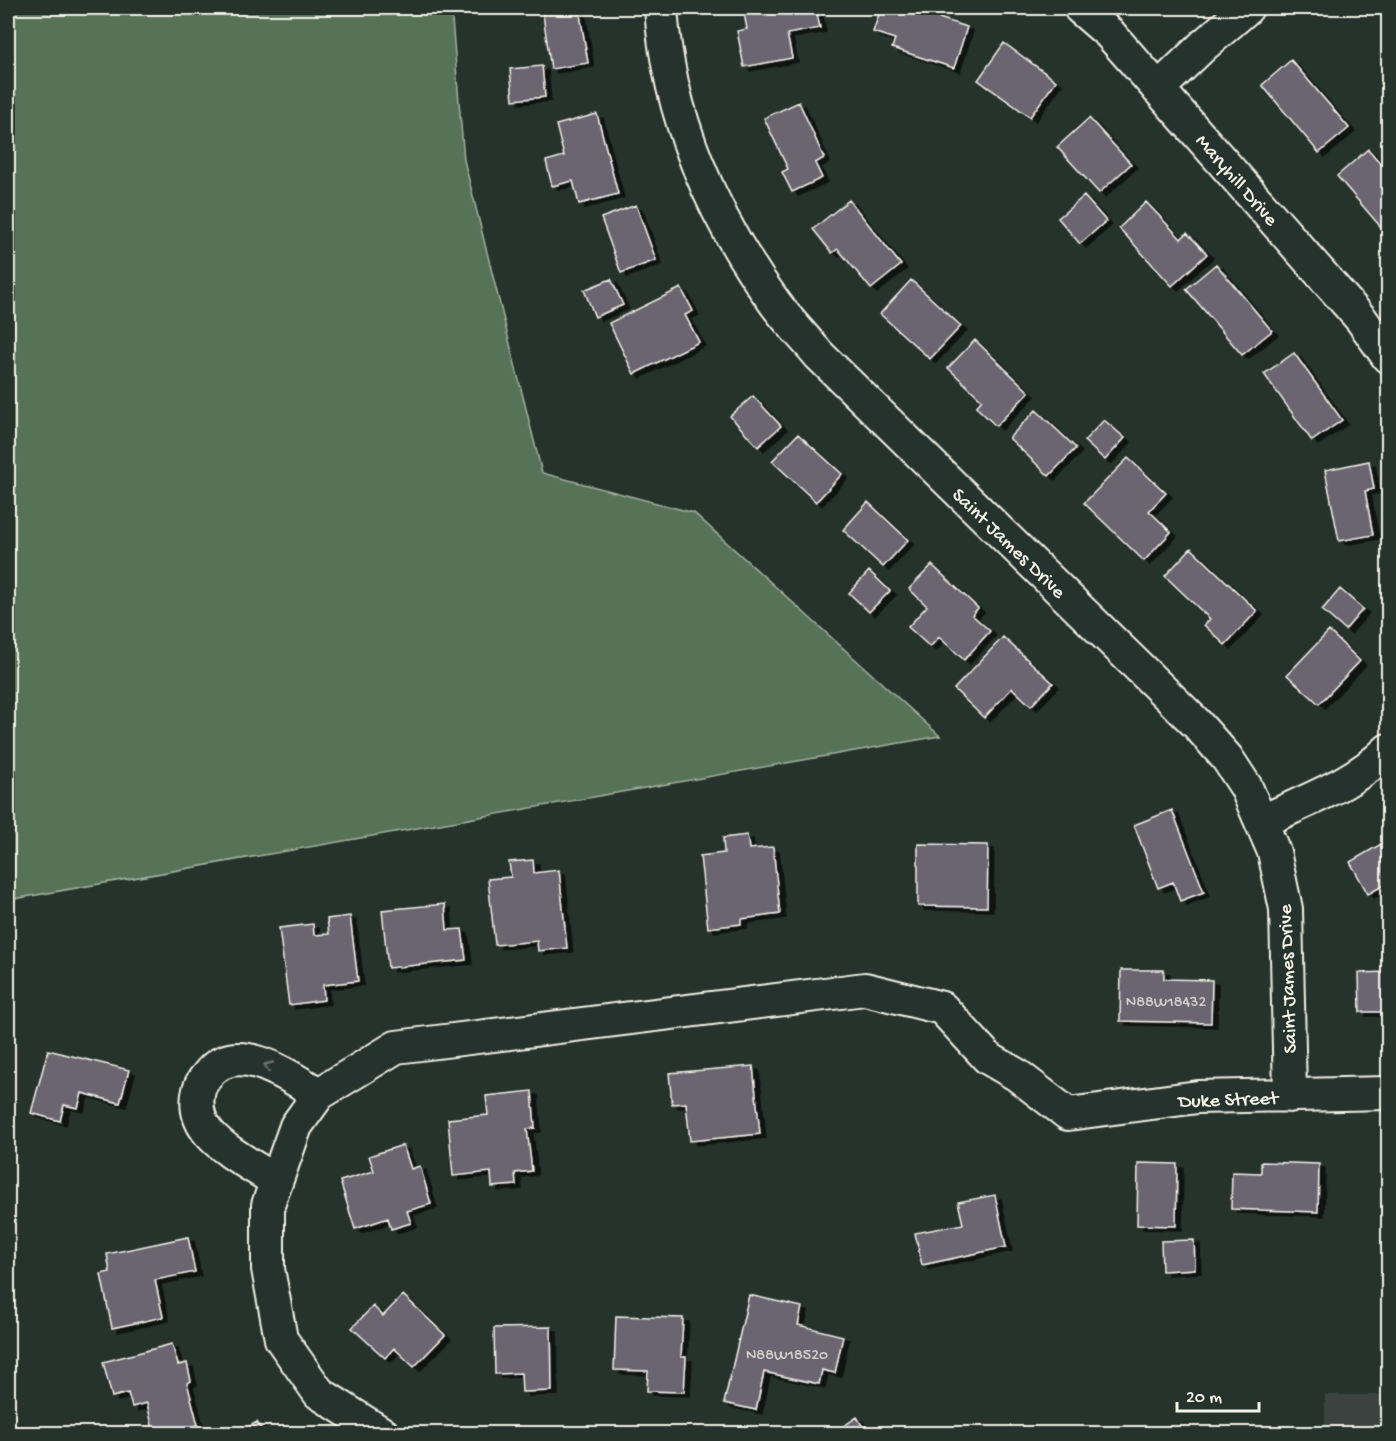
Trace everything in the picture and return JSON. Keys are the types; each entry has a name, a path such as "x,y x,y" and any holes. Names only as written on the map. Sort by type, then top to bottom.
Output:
{"street":[{"name":"Saint James Drive","path":"661,8 667,58 678,108 704,181 723,222 775,303 819,355 1196,723 1227,758 1246,787 1274,852 1286,909 1290,1095"},
{"name":"Maryhill Drive","path":"1080,8 1109,33 1361,319 1389,357"},
{"path":"1158,89 1247,8"},
{"path":"1261,822 1342,783 1389,750"},
{"name":"Duke Street","path":"319,1094 396,1047 865,989 942,1008 988,1058 1017,1075 1068,1114 1198,1097 1389,1093"},
{"path":"276,1182 222,1145 208,1133 199,1118 196,1101 201,1082 216,1065 233,1060 251,1060 268,1065 319,1094 296,1126 268,1205 268,1269 281,1339 319,1393 383,1434"}],"shaded area":[{"path":"1325,1395 1388,1395 1388,1433 1325,1433"}],"green space":[{"path":"8,8 451,8 464,160 542,473 694,513 940,736 8,900"}],"building":[{"path":"542,8 579,8 588,63 551,69"},
{"path":"743,8 816,8 820,28 787,34 792,58 744,67 737,31 747,29"},
{"path":"881,8 908,8 967,27 954,68 892,48 895,39 873,32"},
{"path":"1004,43 1056,81 1030,117 978,80"},
{"path":"1291,60 1349,128 1319,153 1262,85"},
{"path":"542,66 545,97 513,100 510,69"},
{"path":"799,102 824,158 815,163 822,178 792,192 782,172 788,169 764,118"},
{"path":"597,114 618,194 579,204 573,181 552,186 546,161 564,156 556,125"},
{"path":"1089,118 1131,164 1099,193 1057,147"},
{"path":"1368,149 1388,172 1388,229 1385,232 1337,176"},
{"path":"1084,196 1106,221 1080,244 1058,218"},
{"path":"849,200 901,265 871,289 838,249 832,253 813,229"},
{"path":"1146,202 1181,239 1187,233 1207,254 1172,286 1119,228"},
{"path":"636,205 656,260 621,273 601,218"},
{"path":"1216,264 1272,331 1242,355 1186,289"},
{"path":"611,279 623,305 595,317 584,290"},
{"path":"911,280 961,326 930,359 880,314"},
{"path":"681,288 693,311 685,315 699,342 634,374 609,323"},
{"path":"975,340 1029,392 996,426 976,407 982,400 948,368"},
{"path":"1294,353 1342,420 1312,441 1264,374"},
{"path":"753,396 781,426 758,447 730,416"},
{"path":"1036,410 1076,448 1049,476 1009,438"},
{"path":"1104,420 1125,438 1105,460 1084,441"},
{"path":"798,434 842,474 816,502 772,461"},
{"path":"1128,458 1166,493 1149,511 1171,532 1144,561 1084,503"},
{"path":"1369,461 1374,489 1365,491 1373,535 1339,541 1325,470"},
{"path":"868,502 908,540 883,567 843,530"},
{"path":"1191,548 1257,611 1225,645 1204,625 1210,619 1165,576"},
{"path":"932,565 978,608 972,615 990,631 964,660 939,637 930,647 908,627 927,606 909,589"},
{"path":"869,571 890,591 869,612 849,593"},
{"path":"1340,589 1363,609 1345,630 1322,610"},
{"path":"1329,631 1360,661 1319,704 1287,675"},
{"path":"1003,637 1053,683 1031,706 1012,688 984,718 954,689"},
{"path":"1172,810 1204,892 1180,901 1173,882 1158,888 1134,825"},
{"path":"747,835 749,849 773,847 780,914 741,919 741,924 708,928 700,856 724,853 723,838"},
{"path":"1388,840 1388,883 1368,894 1350,862"},
{"path":"918,844 988,845 987,907 918,906"},
{"path":"533,860 534,873 559,870 567,948 538,951 537,941 495,945 488,879 511,877 509,862"},
{"path":"445,904 447,930 462,929 466,960 388,968 382,910"},
{"path":"350,916 358,981 323,985 324,1000 289,1005 279,928 313,924 314,935 329,934 327,919"},
{"path":"1121,970 1164,970 1164,979 1212,980 1211,1023 1120,1021"},
{"path":"1388,972 1388,1012 1360,1012 1359,973"},
{"path":"48,1050 129,1070 120,1103 82,1093 78,1108 64,1105 60,1121 31,1113"},
{"path":"753,1066 760,1134 690,1141 686,1103 672,1104 669,1073"},
{"path":"532,1091 535,1128 527,1129 532,1171 515,1173 516,1185 492,1187 491,1172 453,1176 448,1119 488,1115 486,1096"},
{"path":"403,1145 411,1169 420,1166 431,1204 407,1211 411,1223 391,1229 388,1218 355,1229 340,1181 374,1171 369,1156"},
{"path":"1261,1162 1319,1164 1318,1212 1231,1209 1232,1172 1261,1173"},
{"path":"1138,1163 1177,1164 1176,1226 1137,1225"},
{"path":"995,1195 1006,1247 922,1265 915,1233 963,1224 958,1202"},
{"path":"188,1237 195,1272 155,1280 163,1317 112,1328 101,1274 110,1272 107,1254"},
{"path":"1194,1240 1195,1269 1162,1271 1161,1241"},
{"path":"403,1295 445,1335 414,1367 394,1348 385,1358 352,1328 373,1306 383,1316"},
{"path":"749,1295 802,1307 798,1325 843,1336 835,1373 822,1370 819,1384 764,1372 756,1410 724,1403"},
{"path":"616,1316 683,1318 681,1357 686,1357 684,1392 647,1391 648,1371 614,1370"},
{"path":"551,1327 552,1391 522,1392 521,1373 495,1374 494,1328"},
{"path":"172,1344 178,1365 187,1363 191,1381 187,1383 198,1425 164,1434 154,1434 147,1403 132,1407 128,1393 112,1397 103,1362"},
{"path":"857,1417 867,1434 832,1434"},
{"path":"257,1422 264,1434 236,1434"}]}
